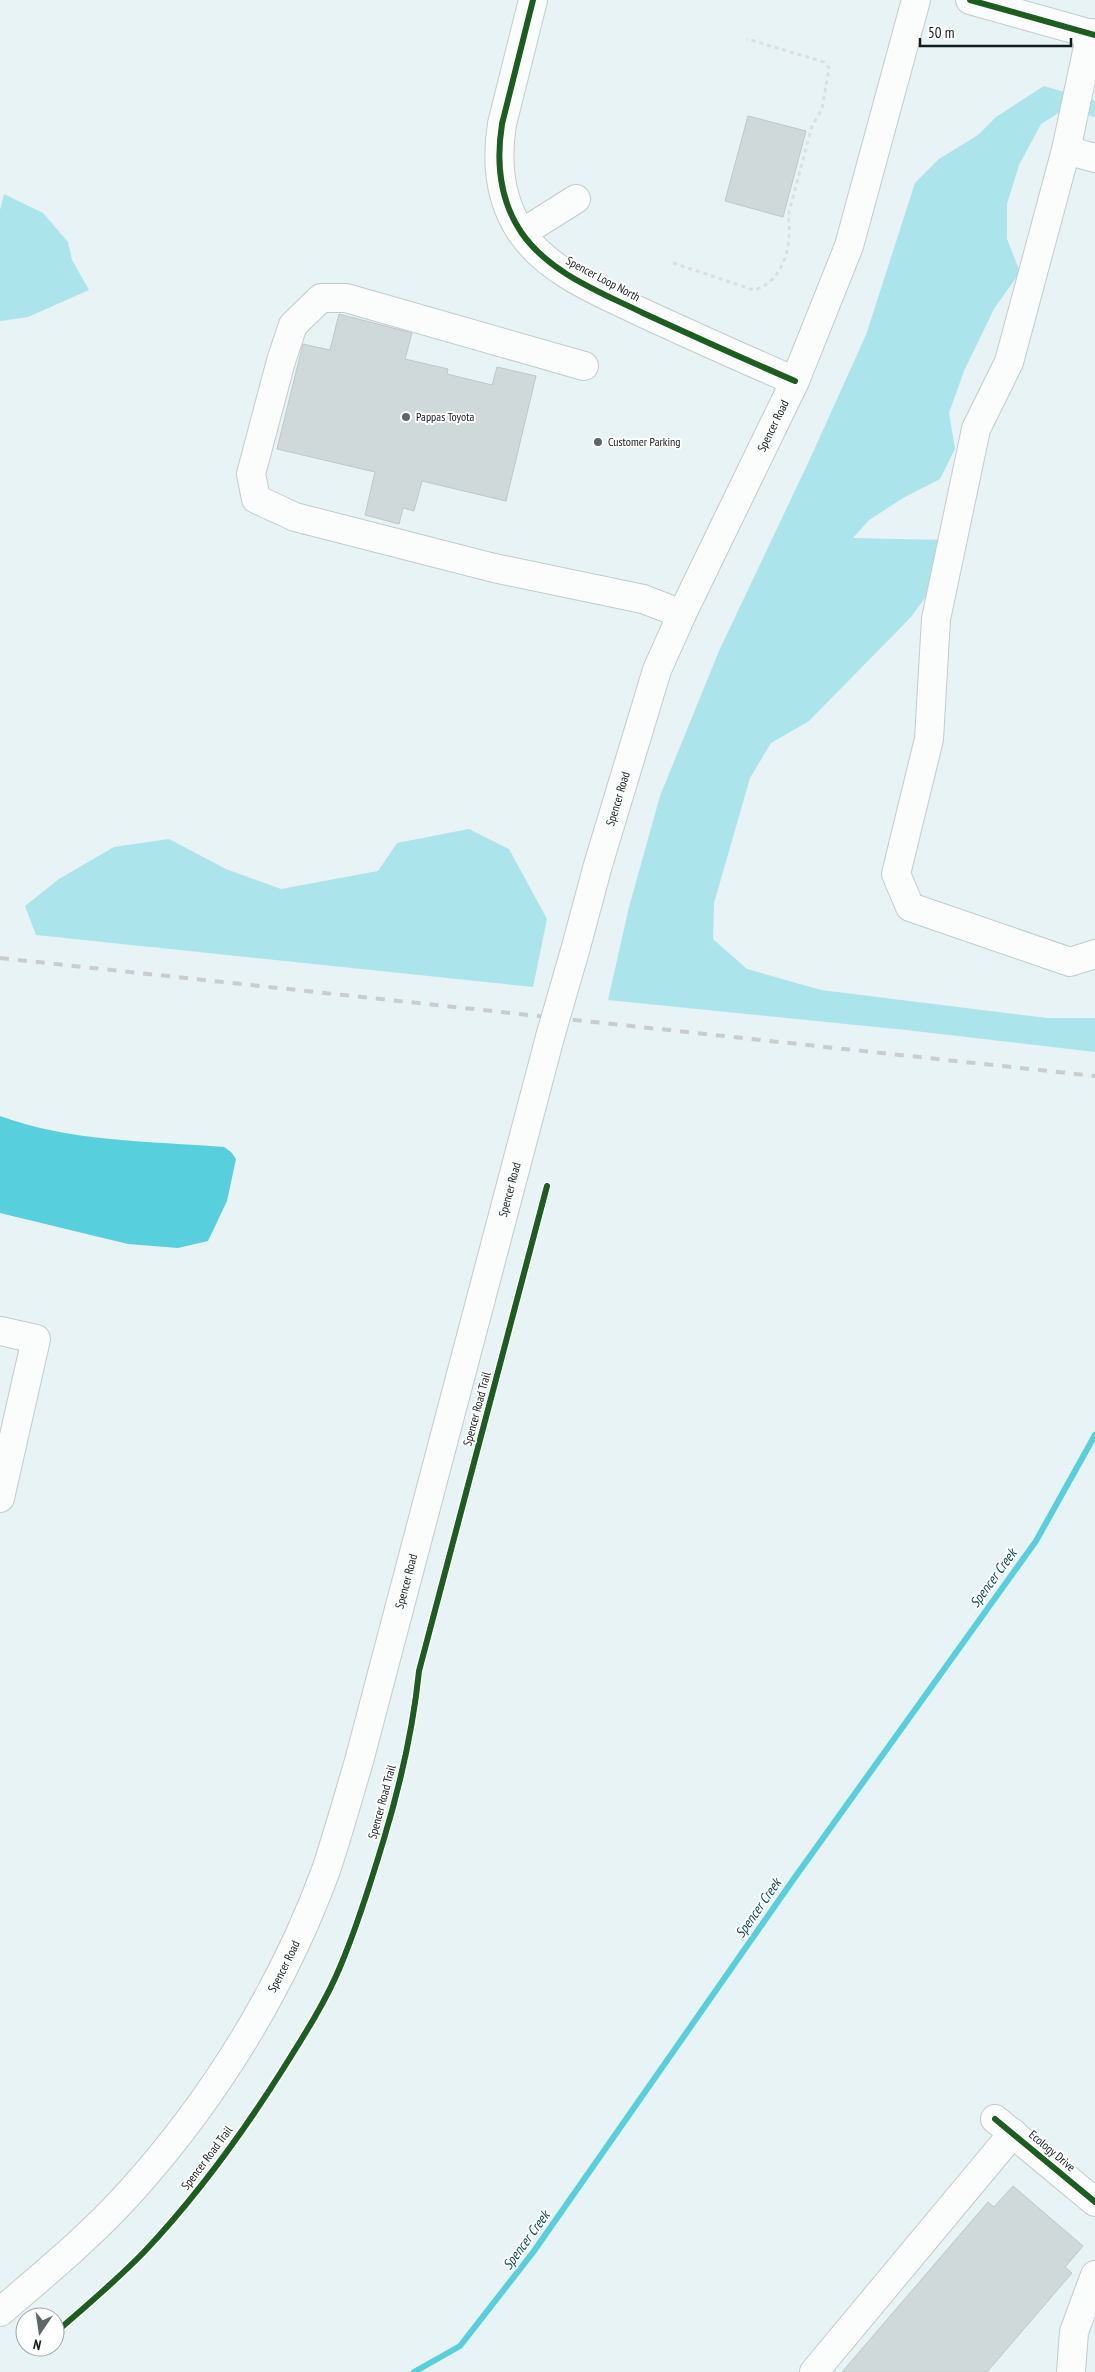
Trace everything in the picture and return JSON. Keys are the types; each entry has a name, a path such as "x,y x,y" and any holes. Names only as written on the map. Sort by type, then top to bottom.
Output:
{"main road":[{"name":"Spencer Loop North","path":"533,0 499,143 501,186 509,210 522,233 536,250 558,268 589,286 685,332 795,381"},
{"name":"Spencer Road","path":"0,2312 77,2246 132,2190 170,2146 210,2093 249,2031 282,1970 309,1911 331,1854 359,1761 550,1037 657,670 682,614 795,381 849,246 916,0"},
{"path":"970,0 1093,34 1066,150 1009,362 976,429 936,619 929,739 896,874 910,907 1070,962 1095,954"},
{"path":"1066,150 1095,158"},
{"path":"522,233 576,199"},
{"path":"584,366 346,298 321,298 293,325 287,343 251,474 256,499 295,517 494,568 643,599 682,614"},
{"path":"0,1331 36,1340 0,1498"},
{"name":"Ecology Drive","path":"814,2372 1004,2126 1095,2202"},
{"path":"1071,2372 1074,2332 1095,2275"}],"path":[{"path":"673,263 754,290 765,287 777,272 788,253 790,227 788,216 812,126 822,109 829,68 824,62 747,39"}],"shaded area":[{"path":"1044,86 1095,101 1095,117 1065,109 1041,124 1019,165 1007,204 1007,239 1020,272 994,309 964,371 949,413 955,449 940,479 903,498 869,520 853,538 942,540 936,583 911,617 809,721 771,743 750,778 714,903 713,939 747,969 821,990 1047,1018 1095,1018 1095,1052 906,1030 608,1000 629,907 660,796 719,651 866,335 915,183 939,159 978,135 996,117"},
{"path":"4,194 43,213 68,242 72,260 89,290 28,317 0,321 0,210"},
{"path":"469,829 509,849 547,919 533,987 36,935 25,906 59,879 114,847 169,839 226,869 281,889 378,871 397,843"}],"water":[{"path":"0,1116 27,1125 82,1136 224,1147 236,1159 227,1201 208,1241 178,1248 128,1244 0,1213"}],"building":[{"path":"748,116 806,131 783,217 725,201"},
{"name":"Pappas Toyota","path":"339,314 412,333 405,359 448,369 447,374 492,385 497,367 536,376 506,501 422,481 414,511 403,508 399,524 365,515 375,472 277,449 303,344 330,350"},
{"path":"1013,2186 1083,2246 1065,2267 1072,2273 987,2372 842,2372 988,2202 994,2207"}],"waterway":[{"name":"Spencer Creek","path":"414,2372 460,2346 534,2251 793,1880 1036,1541 1095,1435"}],"railway":[{"path":"0,958 1095,1076"}],"cycle path":[{"path":"533,0 502,124 499,152 504,193 508,207 521,232 546,259 576,280 643,313 795,381"},
{"path":"970,0 1095,35"},
{"name":"Spencer Road Trail","path":"65,2324 144,2252 200,2187 235,2141 283,2069 321,2007 340,1967 363,1906 395,1800 405,1758 419,1671 547,1186"},
{"path":"995,2119 1095,2202"}],"place":[{"name":"Pappas Toyota","path":"406,417"},
{"name":"Customer Parking","path":"598,442"}]}
